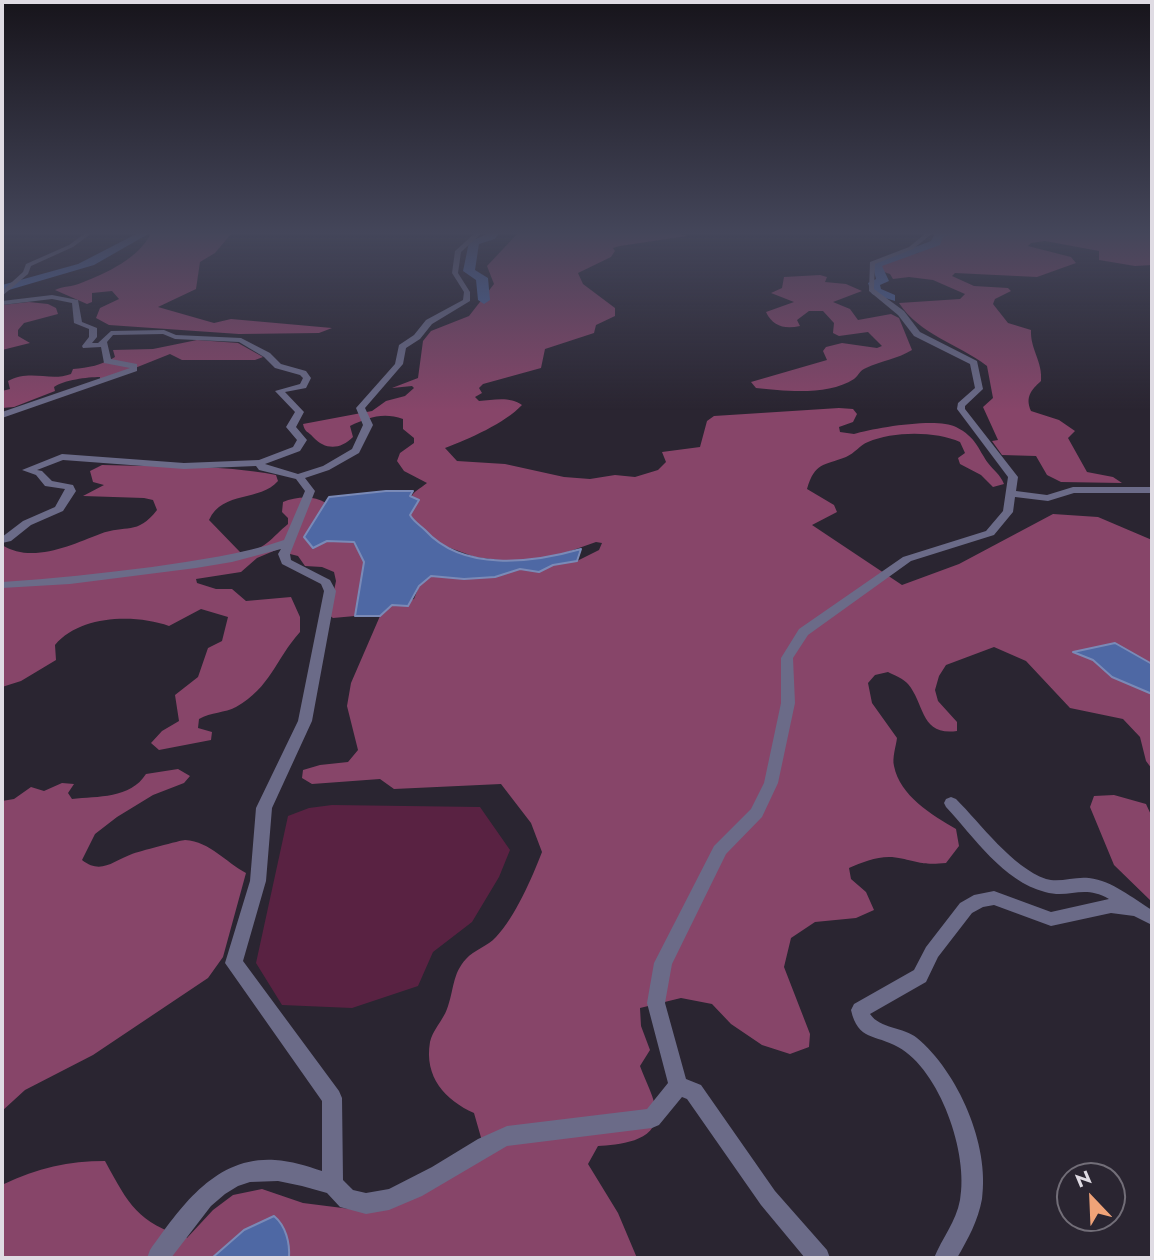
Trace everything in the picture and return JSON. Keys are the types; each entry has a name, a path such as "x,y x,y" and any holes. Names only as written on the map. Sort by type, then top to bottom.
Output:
{"street":[{"path":"260,463 262,468 299,477 337,463 362,444 368,425 360,408 399,365 402,347 414,340 429,322 468,297 466,292"},
{"path":"678,1086 656,1003 663,963 720,850 757,813 771,783 788,703 785,675 792,645 803,632 907,559 990,533 1008,512 1013,477 961,409 961,405 979,389 974,363 917,334 901,313 873,292"},
{"path":"2,303 64,298 76,303 78,323 111,333 164,332 175,337 241,340 270,357 278,366 303,373 307,378 303,386 282,389 279,393 300,411 291,430 302,444 260,463 184,466 62,457 33,465 27,470 39,473 49,484 69,487 71,491 59,509 27,523 8,539 2,540"},
{"path":"93,328 93,337 86,346 104,343"},
{"path":"2,415 134,369 134,366 107,361 104,343 111,333"},
{"path":"299,477 310,491 284,554 286,562 326,582 330,591 304,721 264,808 258,881 234,963 331,1098 333,1184 339,1195 351,1201 381,1203 415,1189 452,1164 503,1137 652,1118 678,1086"},
{"path":"1011,493 1048,498 1073,490 1152,490"},
{"path":"2,585 80,581 212,564 256,554 290,542"},
{"path":"951,803 1017,868 1040,884 1052,887 1094,885 1118,895 1144,914"},
{"path":"945,1258 966,1220 972,1188 968,1150 959,1116 944,1085 920,1055 907,1042 867,1028 861,1020 860,1010 920,976 932,952 966,908 980,900 994,898 1051,919 1111,906 1144,914"},
{"path":"678,1086 694,1092 768,1198 819,1258"},
{"path":"158,1258 201,1200 219,1184 237,1175 273,1170 333,1184"}],"shaded area":[{"path":"59,292 104,292 92,293 92,302 87,304"},
{"path":"113,292 190,292 158,307 214,323 231,319 332,328 319,333 239,334 109,325 96,318 100,308 119,299"},
{"path":"488,292 593,292 615,308 615,316 596,325 594,333 545,349 541,368 483,384 479,388 482,393 475,397 479,401 507,400 522,405 496,424 445,448 457,461 505,464 564,477 635,477 658,470 666,462 662,452 700,447 707,421 714,416 853,409 857,414 853,422 839,427 840,432 854,434 921,423 956,427 972,439 1004,484 993,487 981,475 960,464 958,458 965,453 960,442 927,434 878,438 817,469 807,489 834,505 837,512 812,525 902,585 959,564 1053,514 1098,517 1152,540 1152,769 1146,761 1140,737 1123,719 1070,708 1026,661 994,647 946,665 939,676 935,690 938,701 957,722 957,731 936,729 930,724 904,680 888,672 875,675 868,683 872,703 897,738 894,763 897,777 918,804 956,829 959,846 946,863 923,863 887,857 849,868 851,879 866,892 874,910 856,918 815,922 791,938 784,967 810,1034 809,1047 790,1054 762,1045 731,1024 712,1004 681,998 640,1008 641,1026 650,1050 640,1066 654,1103 655,1123 650,1131 635,1140 598,1146 588,1164 618,1213 637,1258 2,1258 2,1181 4,1184 53,1166 105,1161 136,1210 156,1225 187,1238 213,1210 233,1195 262,1189 303,1203 374,1212 482,1141 474,1113 454,1101 439,1086 430,1066 430,1042 447,1009 461,965 503,929 528,885 542,852 531,823 501,784 394,789 380,779 312,784 302,778 303,770 348,762 358,750 347,706 351,683 380,616 392,605 414,599 419,586 431,576 464,579 495,577 520,569 539,572 553,565 577,561 599,550 602,543 596,542 559,555 513,562 475,557 434,542 410,515 412,495 427,483 404,471 397,461 400,453 414,443 414,438 403,429 403,419 376,416 363,420 350,426 353,437 333,447 322,444 306,430 303,424 372,411 386,401 405,396 414,388 412,386 392,388 418,378 423,341 431,331 469,316"},
{"path":"860,292 833,302 850,309 858,320 891,314 899,318 912,350 864,369 854,379 832,388 806,391 756,388 751,382 827,360 823,351 826,347 842,343 877,348 882,346 868,332 839,336 833,333 834,323 823,311 809,311 797,320 800,326 784,327 776,324 766,312 794,302 771,293"},
{"path":"960,292 1009,292 995,299 993,304 1008,323 1031,330 1041,381 1029,398 1031,411 1059,420 1075,431 1068,438 1087,472 1113,477 1122,483 1061,482 1047,475 1036,456 1002,455 992,441 998,440 983,407 993,398 987,366 928,331 899,303 960,299 965,294"},
{"path":"29,302 48,304 56,308 58,314 24,323 18,330 18,336 30,343 2,350 2,305"},
{"path":"197,340 238,343 263,357 255,360 182,360 170,354 100,382 100,377 64,382 54,387 55,391 14,407 2,408 2,391 10,389 8,381 16,378 63,376 71,374 73,369 95,366 110,360 115,357 113,350 153,349"},
{"path":"102,465 211,468 276,475 278,481 270,487 223,504 209,520 240,552 248,552 267,543 288,524 288,518 282,512 283,502 299,498 316,499 326,503 314,520 327,541 353,542 364,562 355,616 333,618 329,615 336,581 334,572 322,567 305,566 298,556 290,554 283,547 257,558 241,572 196,579 197,583 216,589 232,589 246,601 291,597 300,617 300,632 257,691 236,707 199,719 198,728 212,732 211,740 159,750 151,743 162,731 179,721 175,695 198,677 208,648 222,641 228,617 201,609 169,626 125,619 93,623 79,628 55,645 56,660 21,681 2,687 2,545 26,553 51,551 109,531 137,526 157,510 153,500 144,498 83,496 104,485 93,482 90,471"},
{"path":"178,769 190,776 184,783 153,795 117,817 95,834 82,860 101,867 136,853 185,840 203,844 217,853 246,873 223,957 208,978 93,1055 25,1090 2,1111 2,801 14,799 31,787 44,791 62,783 74,784 68,793 72,799 113,795 131,788 146,774"},
{"path":"1114,795 1146,804 1152,817 1152,902 1114,865 1090,807 1094,796"},
{"path":"332,805 480,807 510,850 499,877 472,922 433,952 418,986 352,1008 282,1005 256,963 288,816 309,808"}],"water":[{"path":"413,491 410,496 419,500 410,515 441,543 459,553 478,558 520,560 581,549 577,561 553,565 539,572 520,569 495,577 464,579 431,576 419,586 408,606 392,605 380,616 355,616 364,562 354,542 327,541 313,548 304,537 329,497"},
{"path":"1115,643 1152,664 1152,694 1112,677 1093,660 1073,652"},
{"path":"274,1216 286,1235 289,1258 212,1258 244,1230"}],"waterway":[{"path":"483,292 484,300"},
{"path":"878,292 891,298"}]}
